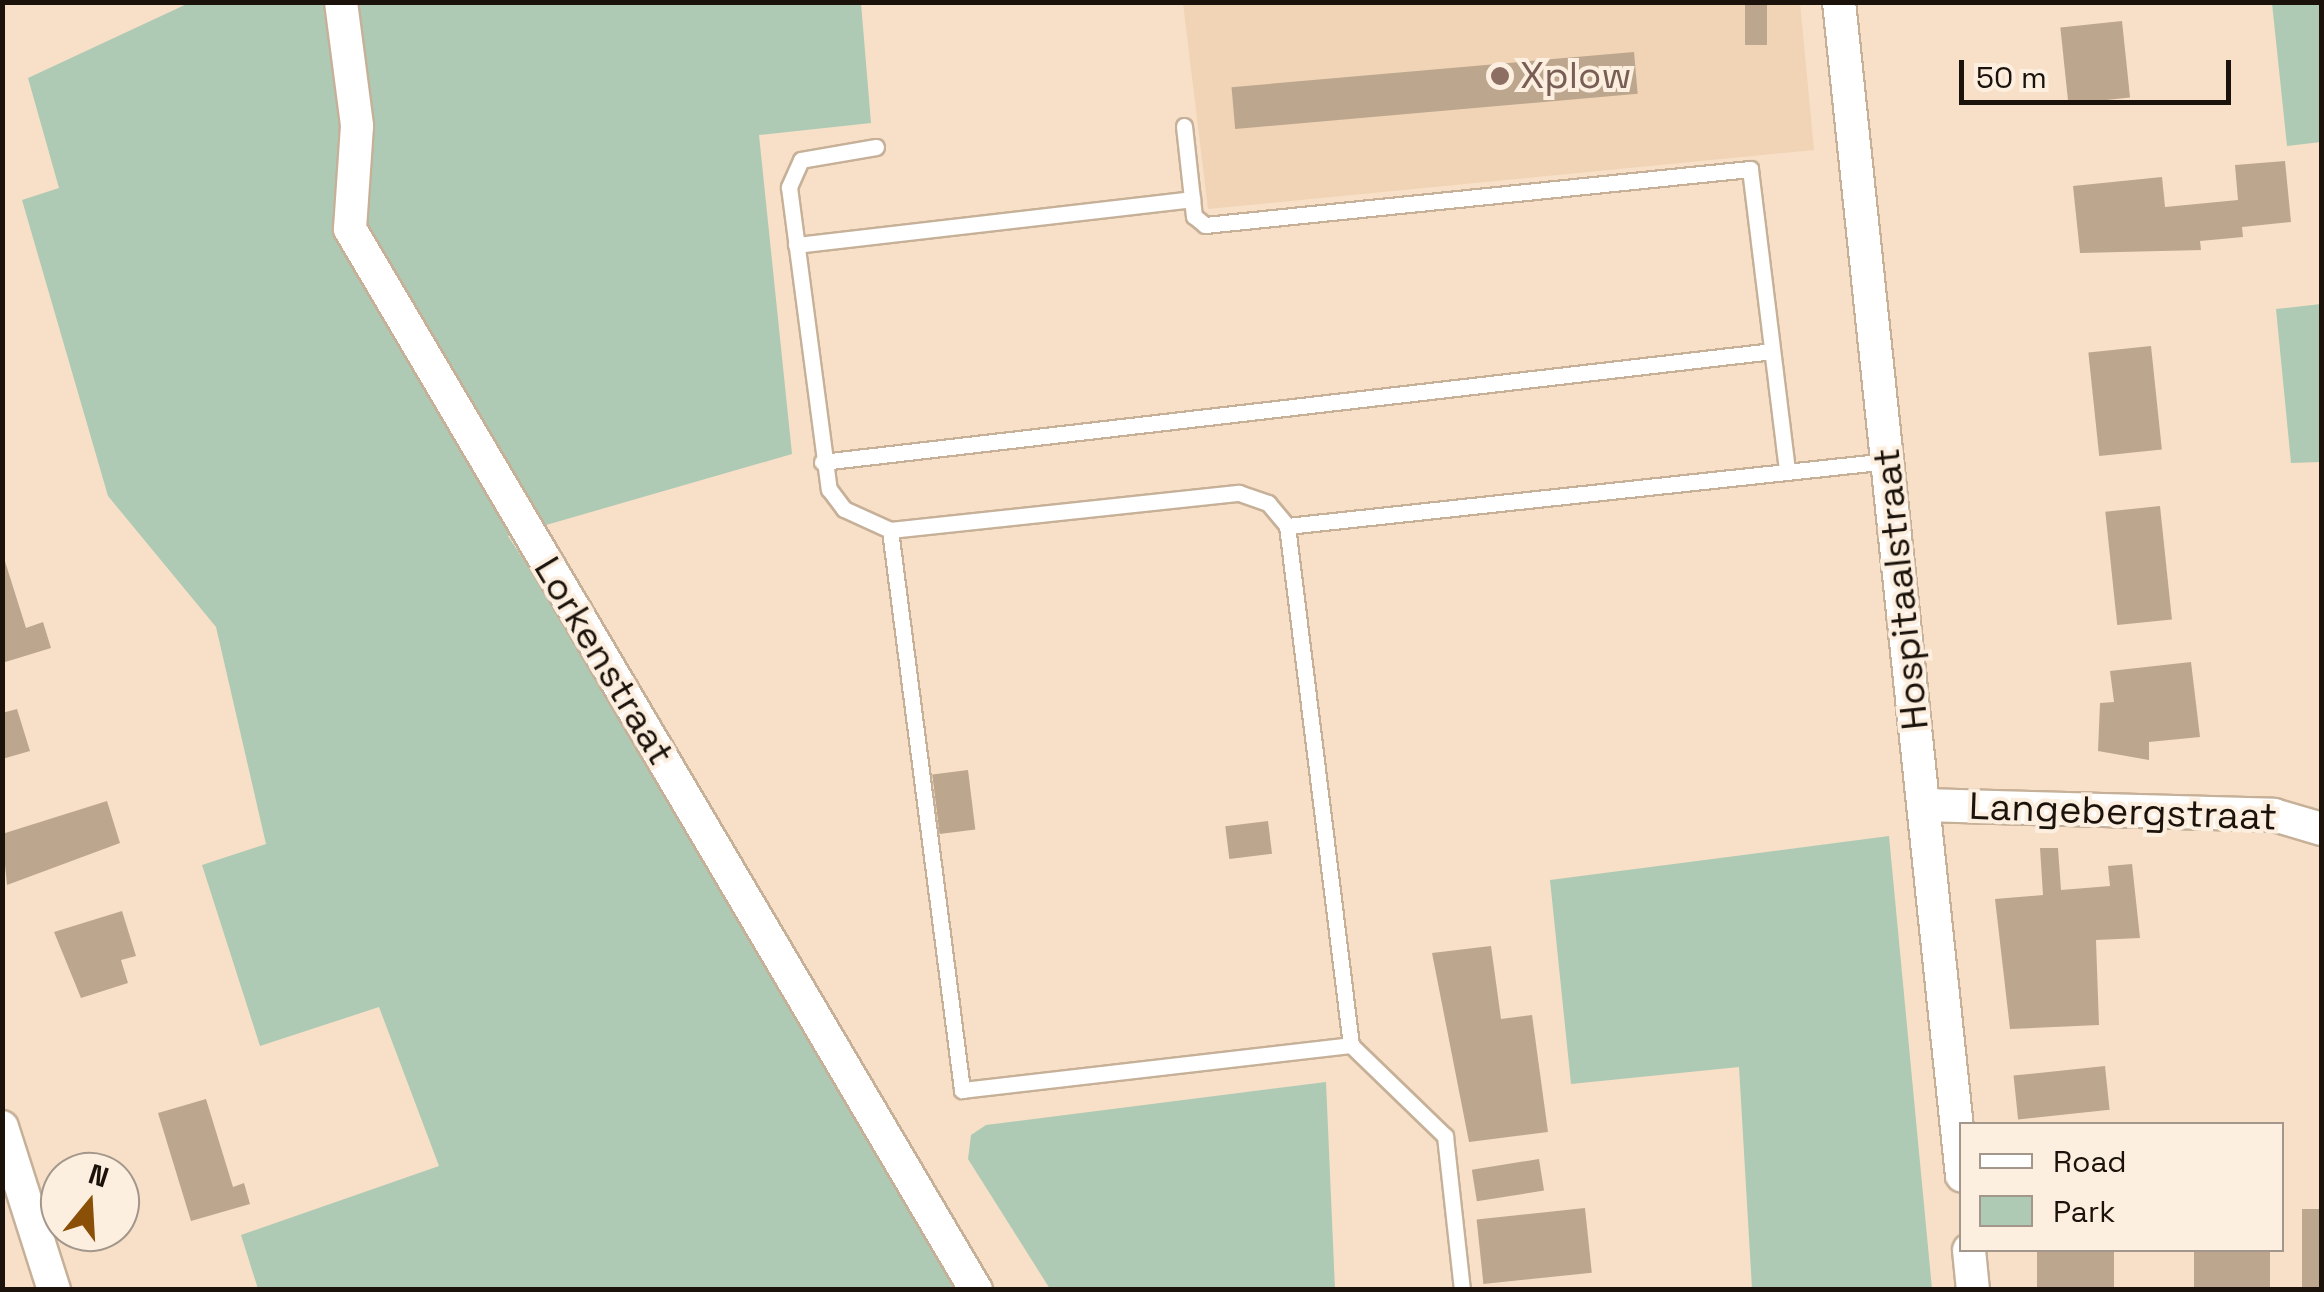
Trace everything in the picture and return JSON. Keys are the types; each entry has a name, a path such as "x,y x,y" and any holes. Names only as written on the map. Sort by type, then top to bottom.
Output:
{"street":[{"name":"Lorkenstraat","path":"341,2 356,126 350,229 976,1290"},
{"name":"Hospitaalstraat","path":"1839,2 1959,1147"},
{"name":"Langebergstraat","path":"1923,805 2274,816 2322,829"},
{"path":"2,1126 54,1290"},
{"path":"1969,1252 1973,1290"}],"lane":[{"path":"1184,126 1192,199 1205,225 1750,169 1786,471"},
{"path":"876,147 800,160 789,187 822,462 844,510 890,530 1239,493 1268,503 1288,526 1351,1045 1445,1136 1462,1290"},
{"path":"796,245 1192,199"},
{"path":"822,462 1772,352"},
{"path":"1288,526 1888,462"},
{"path":"890,530 962,1090 1351,1045"}],"shaded area":[{"name":"Xplow","path":"1183,3 1800,3 1814,150 1208,209"}],"green space":[{"path":"189,3 861,3 871,123 759,135 792,454 508,536 630,723 960,1289 258,1289 241,1235 439,1166 379,1007 260,1046 202,865 266,844 216,627 108,496 22,200 59,188 28,78"},
{"path":"2272,3 2321,3 2321,142 2287,146"},
{"path":"2321,304 2321,462 2291,463 2276,309"},
{"path":"1889,836 1932,1289 1752,1289 1739,1067 1571,1084 1550,880"},
{"path":"1326,1082 1335,1289 1050,1289 968,1159 971,1135 986,1125"}],"building":[{"path":"1745,2 1767,2 1767,45 1745,45"},
{"path":"2122,21 2130,98 2068,104 2060,27"},
{"path":"1634,52 1638,94 1235,129 1232,87"},
{"path":"2285,161 2291,222 2242,227 2243,237 2200,241 2201,250 2080,253 2073,186 2162,177 2165,207 2238,200 2235,165"},
{"path":"2151,346 2162,449 2099,456 2088,353"},
{"path":"2160,506 2172,619 2117,625 2105,512"},
{"path":"3,555 26,628 43,622 51,648 2,663"},
{"path":"2191,662 2200,737 2149,742 2149,760 2098,751 2100,703 2114,702 2110,671"},
{"path":"17,709 30,751 2,759 2,713"},
{"path":"968,770 975,830 940,834 932,774"},
{"path":"107,801 120,843 7,885 2,834"},
{"path":"1268,821 1272,854 1229,859 1225,826"},
{"path":"2040,848 2058,848 2061,890 2110,886 2108,866 2132,864 2140,938 2096,940 2099,1025 2010,1029 1995,899 2043,895"},
{"path":"122,911 136,956 121,960 128,983 81,998 54,932"},
{"path":"1491,946 1501,1019 1532,1015 1548,1132 1469,1142 1432,953"},
{"path":"2105,1066 2110,1110 2018,1119 2014,1076"},
{"path":"206,1099 233,1187 244,1183 250,1204 191,1221 158,1113"},
{"path":"1539,1159 1544,1191 1477,1201 1472,1170"},
{"path":"1585,1208 1592,1273 1483,1284 1477,1219"},
{"path":"2302,1209 2322,1209 2322,1290 2302,1290"},
{"path":"2037,1252 2114,1252 2114,1290 2037,1290"},
{"path":"2194,1252 2270,1252 2270,1290 2194,1290"}],"place":[{"name":"Xplow","path":"1500,76"}]}
